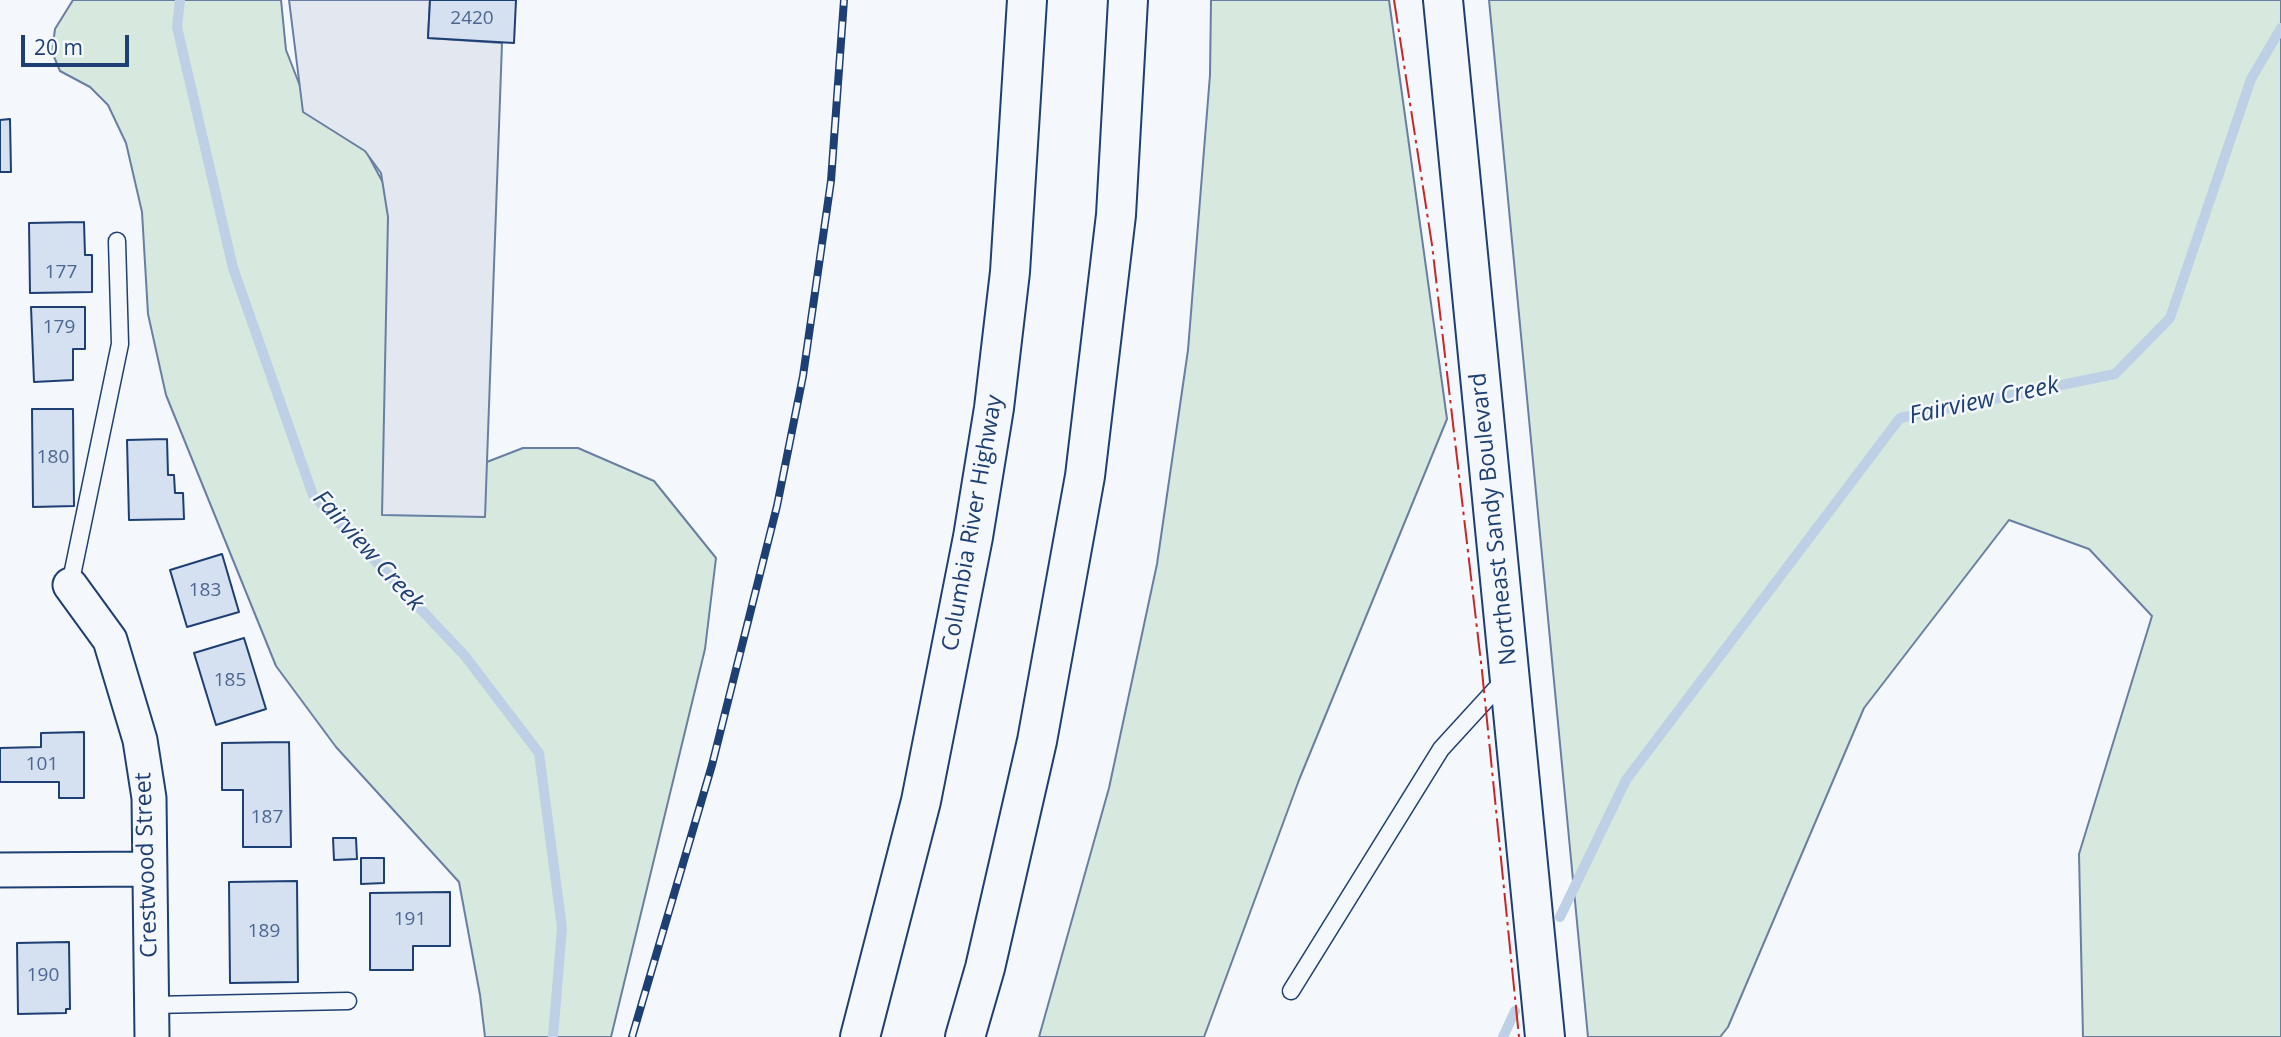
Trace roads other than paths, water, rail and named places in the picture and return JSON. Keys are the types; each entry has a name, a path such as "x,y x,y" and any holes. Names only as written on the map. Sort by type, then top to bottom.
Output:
{"main road":[{"name":"Columbia River Highway","path":"860,1037 922,801 980,498 1010,272 1027,0"},
{"path":"965,1037 985,968 1037,741 1078,525 1116,215 1128,0"},
{"name":"Northeast Sandy Boulevard","path":"1443,0 1545,1037"}],"street":[{"name":"Crestwood Street","path":"70,585 110,640 140,740 149,797 152,1021"},
{"path":"0,870 150,869"}],"lane":[{"path":"70,585 120,344 117,242"},
{"path":"1290,991 1441,749 1509,674"},
{"path":"152,1021 348,1001"}],"waterway":[{"name":"Fairview Creek","path":"180,0 177,27 233,268 313,495 465,656 539,753 562,928 553,1037"},
{"name":"Fairview Creek","path":"1560,917 1626,780 1900,418 2115,374 2170,318 2251,79 2281,28"},
{"name":"Fairview Creek","path":"1503,1037 1515,1011"}],"railway":[{"path":"632,1037 712,765 777,506 803,376 831,181 844,0"}]}
